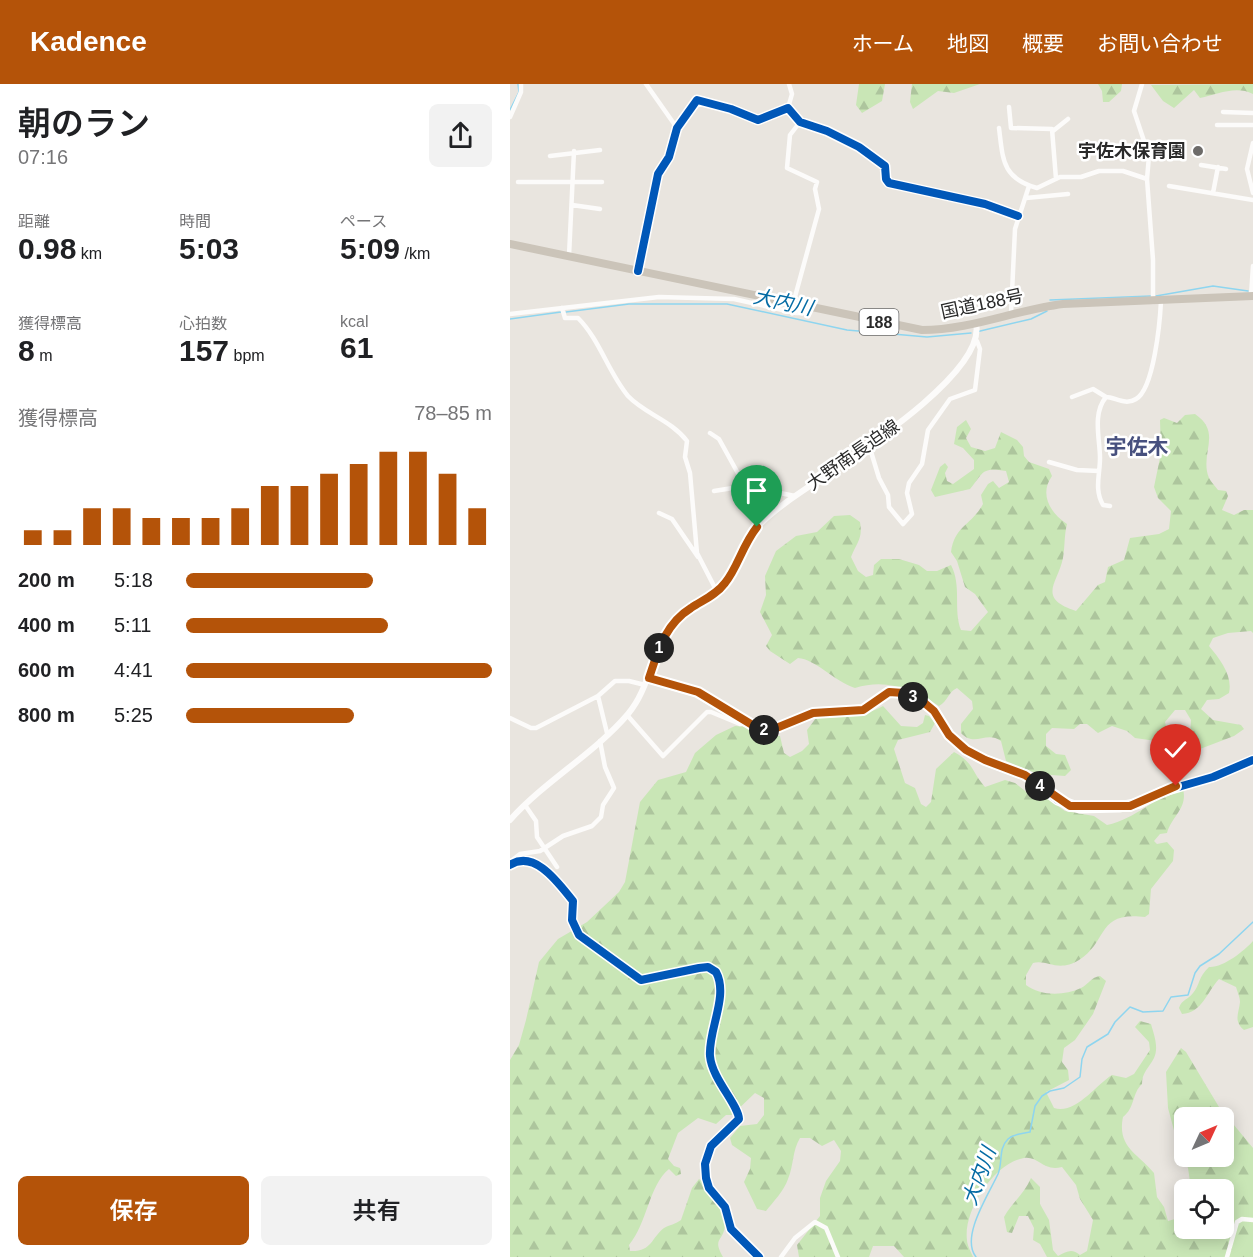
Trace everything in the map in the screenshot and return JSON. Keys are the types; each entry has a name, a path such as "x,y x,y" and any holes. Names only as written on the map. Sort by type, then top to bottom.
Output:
{"highway":[{"name":"国道188号","path":"510,244 922,330 977,332 1011,314 1063,304 1157,302 1252,296"}],"main road":[{"name":"大野南長迫線","path":"510,820 627,715 646,686 660,645 673,623 689,609 720,589 726,582 747,539 767,517 869,445 950,380 977,332"}],"street":[{"path":"510,117 521,92 521,84"},
{"path":"646,84 677,128"},
{"path":"788,108 792,94 789,84"},
{"path":"1072,397 1092,389 1120,402 1134,400 1140,395 1156,354 1157,302 1147,179 1148,151 1134,111 1142,84"},
{"path":"638,271 658,174 669,157 677,128 697,100 759,120 788,108"},
{"path":"1009,107 1011,128 1046,128 1053,131"},
{"path":"788,108 800,122 827,131 868,152 885,166 886,179 889,183 963,202 985,204 1018,216"},
{"path":"1223,112 1253,113"},
{"path":"1053,131 1068,119"},
{"path":"793,304 819,209 815,189 817,182 787,168 790,135 800,122"},
{"path":"1217,125 1253,125"},
{"path":"999,128 1005,167 1014,178 1029,186 1037,188 1056,179 1109,170 1133,173 1147,179"},
{"path":"1053,131 1056,179"},
{"path":"1253,144 1247,169 1253,193"},
{"path":"550,156 574,151 600,150"},
{"path":"569,256 574,151"},
{"path":"1201,165 1226,169"},
{"path":"1213,193 1218,167"},
{"path":"518,182 573,180 602,182"},
{"path":"1011,314 1012,267 1018,216 1029,186"},
{"path":"1169,186 1253,200"},
{"path":"1026,198 1068,194"},
{"path":"572,206 600,208"},
{"path":"1252,296 1253,266"},
{"path":"510,314 563,311 659,297 734,299 796,313 806,313 807,307"},
{"path":"563,311 565,318 578,318 585,324 606,363 629,396 667,422 687,441 685,457 690,473 698,557"},
{"path":"869,445 879,478 888,495 891,512 903,524 912,514 907,493 909,483 922,464 928,430 950,399 975,390 980,350 977,332"},
{"path":"1106,397 1097,428 1100,447 1097,488 1103,505 1110,506"},
{"path":"710,433 719,439 745,486"},
{"path":"1049,462 1077,470 1099,471"},
{"path":"714,491 745,486 795,496"},
{"path":"659,513 672,519 698,557 714,586 720,589"},
{"path":"649,678 698,692 748,723 769,731 813,713 863,710 889,692 904,693 921,700 934,711 949,735 966,750 1025,775 1058,800 1080,808 1119,807 1140,803 1161,792 1213,777 1253,760"},
{"path":"510,718 536,728 598,696 615,681 628,681 646,686"},
{"path":"598,696 607,733"},
{"path":"627,715 663,756 707,712 740,724 748,723"},
{"path":"510,863 520,854 535,853 563,836 592,826 601,817 603,805 614,788 605,767 599,740"},
{"path":"525,805 534,816 537,837 557,867"},
{"path":"510,863 525,860 542,867 573,901 572,920 579,935 638,978 650,980 676,971 708,967 716,972 720,992 709,1043 710,1060 739,1119 711,1146 705,1164 706,1178 709,1188 725,1208 731,1229 759,1257"},
{"path":"1227,1257 1237,1222 1242,1219 1253,1220"},
{"path":"781,1257 795,1238 815,1222 826,1228 838,1257"}],"green space":[{"path":"859,84 885,84 882,101 862,113 856,105"},
{"path":"912,84 980,84 954,93 938,91 913,109 910,102"},
{"path":"1098,84 1122,84 1121,91 1109,102 1103,102 1102,91"},
{"path":"1253,84 1253,94 1240,90 1200,98 1194,90 1174,108 1163,101 1151,85"},
{"path":"1195,414 1208,428 1207,469 1209,478 1218,490 1226,491 1228,496 1222,510 1234,515 1244,510 1253,510 1253,633 1251,631 1228,633 1213,638 1209,646 1227,674 1229,693 1219,699 1207,700 1201,709 1213,720 1241,725 1244,729 1234,736 1200,749 1190,737 1191,720 1185,710 1175,710 1165,722 1171,749 1162,752 1156,741 1135,738 1127,731 1112,726 1098,733 1087,724 1080,724 1074,729 1052,728 1046,734 1046,746 1056,754 1065,755 1071,770 1065,776 1038,774 1006,761 1001,741 996,738 971,739 961,733 961,724 973,709 972,701 957,688 939,706 899,687 878,684 855,688 804,659 798,658 790,664 766,646 772,635 760,612 766,595 765,576 776,551 796,536 817,532 834,516 850,515 860,522 860,537 851,557 858,571 866,577 873,575 874,565 881,559 899,559 919,565 927,571 937,571 951,565 956,581 961,630 971,631 988,612 975,594 965,587 957,561 951,552 956,536 983,504 981,495 988,484 993,481 999,488 1009,482 1006,471 987,470 970,489 935,497 931,490 940,467 945,463 948,467 945,473 947,481 953,484 974,469 974,460 963,448 954,444 957,427 966,420 971,429 966,438 971,447 985,451 995,448 1001,432 1017,440 1023,447 1024,456 1029,462 1049,469 1052,476 1046,490 1048,503 1051,509 1067,524 1063,558 1054,582 1053,595 1056,601 1076,611 1098,585 1105,582 1108,567 1124,560 1130,538 1159,534 1169,529 1171,511 1158,498 1154,487 1161,453 1160,420 1164,418 1177,423 1185,415"},
{"path":"883,706 901,726 917,727 923,723 925,715 935,723 930,732 898,740 894,749 905,783 915,788 921,804 926,807 931,802 936,769 954,752 969,764 985,787 1005,780 1015,783 1029,794 1048,799 1065,811 1094,816 1107,825 1127,818 1163,797 1183,789 1183,802 1167,833 1160,834 1154,841 1157,844 1167,842 1174,850 1173,861 1151,889 1149,914 1145,917 1129,916 1110,923 1088,952 1072,964 1059,966 1033,963 1026,975 1026,985 1045,993 1060,993 1074,991 1100,976 1106,981 1093,1014 1075,1040 1064,1048 1062,1062 1068,1070 1069,1080 1046,1092 1054,1108 1070,1107 1085,1098 1112,1075 1126,1078 1134,1074 1150,1050 1149,1042 1135,1027 1140,1021 1151,1024 1156,1050 1130,1109 1123,1117 1123,1136 1126,1143 1154,1173 1157,1197 1164,1207 1168,1221 1174,1219 1174,1239 1234,1239 1234,1179 1190,1179 1188,1167 1234,1167 1234,1125 1253,1148 1253,1257 1047,1257 1040,1244 1033,1240 1034,1228 1028,1216 1019,1216 1012,1233 1007,1232 1004,1217 1031,1178 1040,1187 1040,1204 1049,1220 1053,1250 1058,1256 1069,1251 1080,1255 1087,1251 1093,1220 1080,1199 1076,1185 1062,1167 1050,1167 1034,1159 1024,1158 1013,1162 992,1178 975,1203 967,1228 967,1242 973,1257 904,1257 894,1246 873,1246 869,1257 799,1257 797,1245 820,1216 820,1198 826,1181 840,1161 841,1151 834,1140 822,1146 810,1138 800,1138 784,1188 766,1211 757,1209 744,1182 750,1169 751,1158 732,1145 730,1138 740,1126 757,1124 764,1115 764,1098 755,1093 732,1115 726,1115 716,1124 698,1118 678,1133 668,1159 674,1166 680,1168 681,1174 676,1176 669,1169 662,1176 640,1227 629,1245 630,1251 643,1249 664,1228 681,1220 692,1188 699,1179 711,1193 725,1221 724,1231 718,1243 723,1257 510,1257 510,1060 519,1045 539,962 558,939 587,922 619,892 625,882 640,802 658,780 686,772 695,753 716,735 735,726 749,727 762,733 780,736 784,753 790,757 802,751 809,744 807,730 816,718 867,712"},
{"path":"1253,941 1253,1027 1244,1030 1241,1027 1237,1017 1240,1000 1236,987 1219,979 1195,1010 1182,1014 1180,1005 1193,993 1209,967 1227,962"},
{"path":"1181,1048 1186,1052 1219,1107 1174,1107 1174,1130 1168,1108 1166,1072"}],"waterway":[{"path":"510,110 519,92 518,84"},
{"name":"大内川","path":"1156,296 1213,286 1248,291"},
{"name":"大内川","path":"1050,300 1151,296"},
{"name":"大内川","path":"566,312 629,304 727,304 847,330 927,337 971,333"},
{"name":"大内川","path":"976,332 1031,319 1047,311"},
{"name":"大内川","path":"510,319 561,312"},
{"name":"大内川","path":"976,1257 972,1249 971,1238 983,1204 998,1174 1003,1147 1011,1137 1030,1132 1035,1106 1042,1096 1050,1091 1064,1088 1080,1077 1082,1059 1087,1047 1108,1034 1115,1022 1130,1007 1143,1012 1163,1011 1171,997 1188,995 1195,973 1200,966 1219,954 1253,922"}],"cycle path":[{"path":"638,271 658,174 669,157 677,128 697,100 731,109 758,120 788,108 800,122 827,131 859,147 885,166 886,179 889,183 985,204 1018,216"},
{"path":"649,678 697,692 754,726 769,731 813,713 863,710 889,692 904,693 921,700 934,711 949,735 966,750 1025,775 1058,800 1080,808 1119,807 1140,803 1161,792 1213,777 1253,760"},
{"path":"510,865 519,861 528,861 554,878 573,901 572,920 579,935 641,980 708,967 716,972 720,992 710,1056 715,1073 738,1113 739,1119 711,1146 705,1164 706,1178 709,1188 725,1207 731,1229 759,1257"}],"place":[{"name":"宇佐木保育園","path":"1198,151"}],"district":[{"name":"宇佐木","path":"1137,447"}],"route":[{"path":"757,527 747,539 726,582 720,589 689,609 673,623 660,645 649,678 698,692 754,726 769,731 813,713 863,710 869,708 884,694 896,691 904,693 921,700 934,711 949,735 966,750 997,765 1016,770 1070,806 1080,808 1130,806 1176,786"}]}
